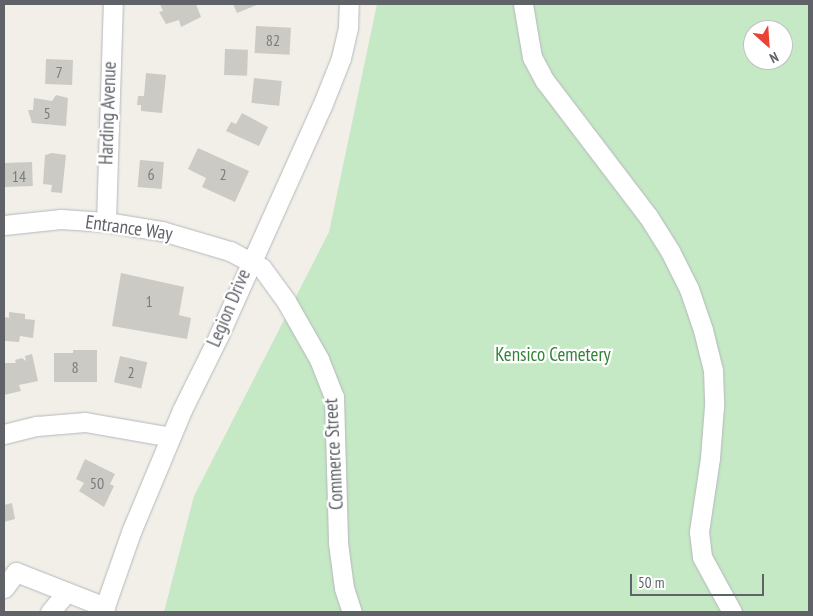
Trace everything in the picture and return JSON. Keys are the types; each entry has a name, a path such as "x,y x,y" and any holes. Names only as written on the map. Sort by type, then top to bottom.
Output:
{"street":[{"name":"Harding Avenue","path":"106,222 113,4"},
{"name":"Legion Drive","path":"104,610 131,532 170,436 218,337 250,260 340,58 348,28 349,4"},
{"path":"523,4 532,57 544,81 661,237 689,289 703,330 713,370 714,406 699,532 702,557 732,612"},
{"name":"Entrance Way","path":"4,225 61,219 106,222 204,242 250,260"},
{"name":"Commerce Street","path":"250,260 262,268 286,301 320,359 334,397 338,543 344,588 352,612"},
{"path":"4,434 37,426 85,422 170,436"},
{"path":"4,588 16,572 67,592 104,610"},
{"path":"50,612 67,592"}],"green space":[{"name":"Kensico Cemetery","path":"377,4 809,4 809,612 164,612 194,496 329,232"}],"building":[{"path":"160,4 196,4 201,17 181,27 179,20 166,24 159,12 163,11"},
{"path":"233,4 259,4 237,13"},
{"path":"256,26 291,28 290,55 255,53"},
{"path":"225,49 248,50 247,76 224,75"},
{"path":"46,59 73,60 72,85 45,84"},
{"path":"146,73 166,75 162,113 141,111 141,105 137,105 138,96 144,96"},
{"path":"254,78 282,81 279,106 251,103"},
{"path":"56,95 68,98 66,126 32,123 28,110 33,110 34,98 52,101"},
{"path":"242,113 268,127 259,146 226,131 231,122 236,124"},
{"path":"198,148 249,171 235,202 202,187 206,178 188,169"},
{"path":"52,153 66,155 62,193 51,192 52,185 43,184 45,155"},
{"path":"140,160 164,162 162,189 138,187"},
{"path":"32,162 33,186 5,187 4,163"},
{"path":"121,273 184,287 179,315 191,318 187,339 112,326"},
{"path":"9,312 25,314 25,319 35,320 33,338 20,336 19,342 5,341 4,317 9,318"},
{"path":"73,350 97,350 97,382 54,382 54,353 73,353"},
{"path":"32,354 38,381 19,385 21,391 4,395 4,363 16,363 15,360 22,358 26,361 25,356"},
{"path":"120,356 147,362 141,389 114,382"},
{"path":"85,459 115,474 110,484 114,486 104,507 79,491 84,483 76,479"},
{"path":"12,503 15,519 4,522 4,505"}]}
